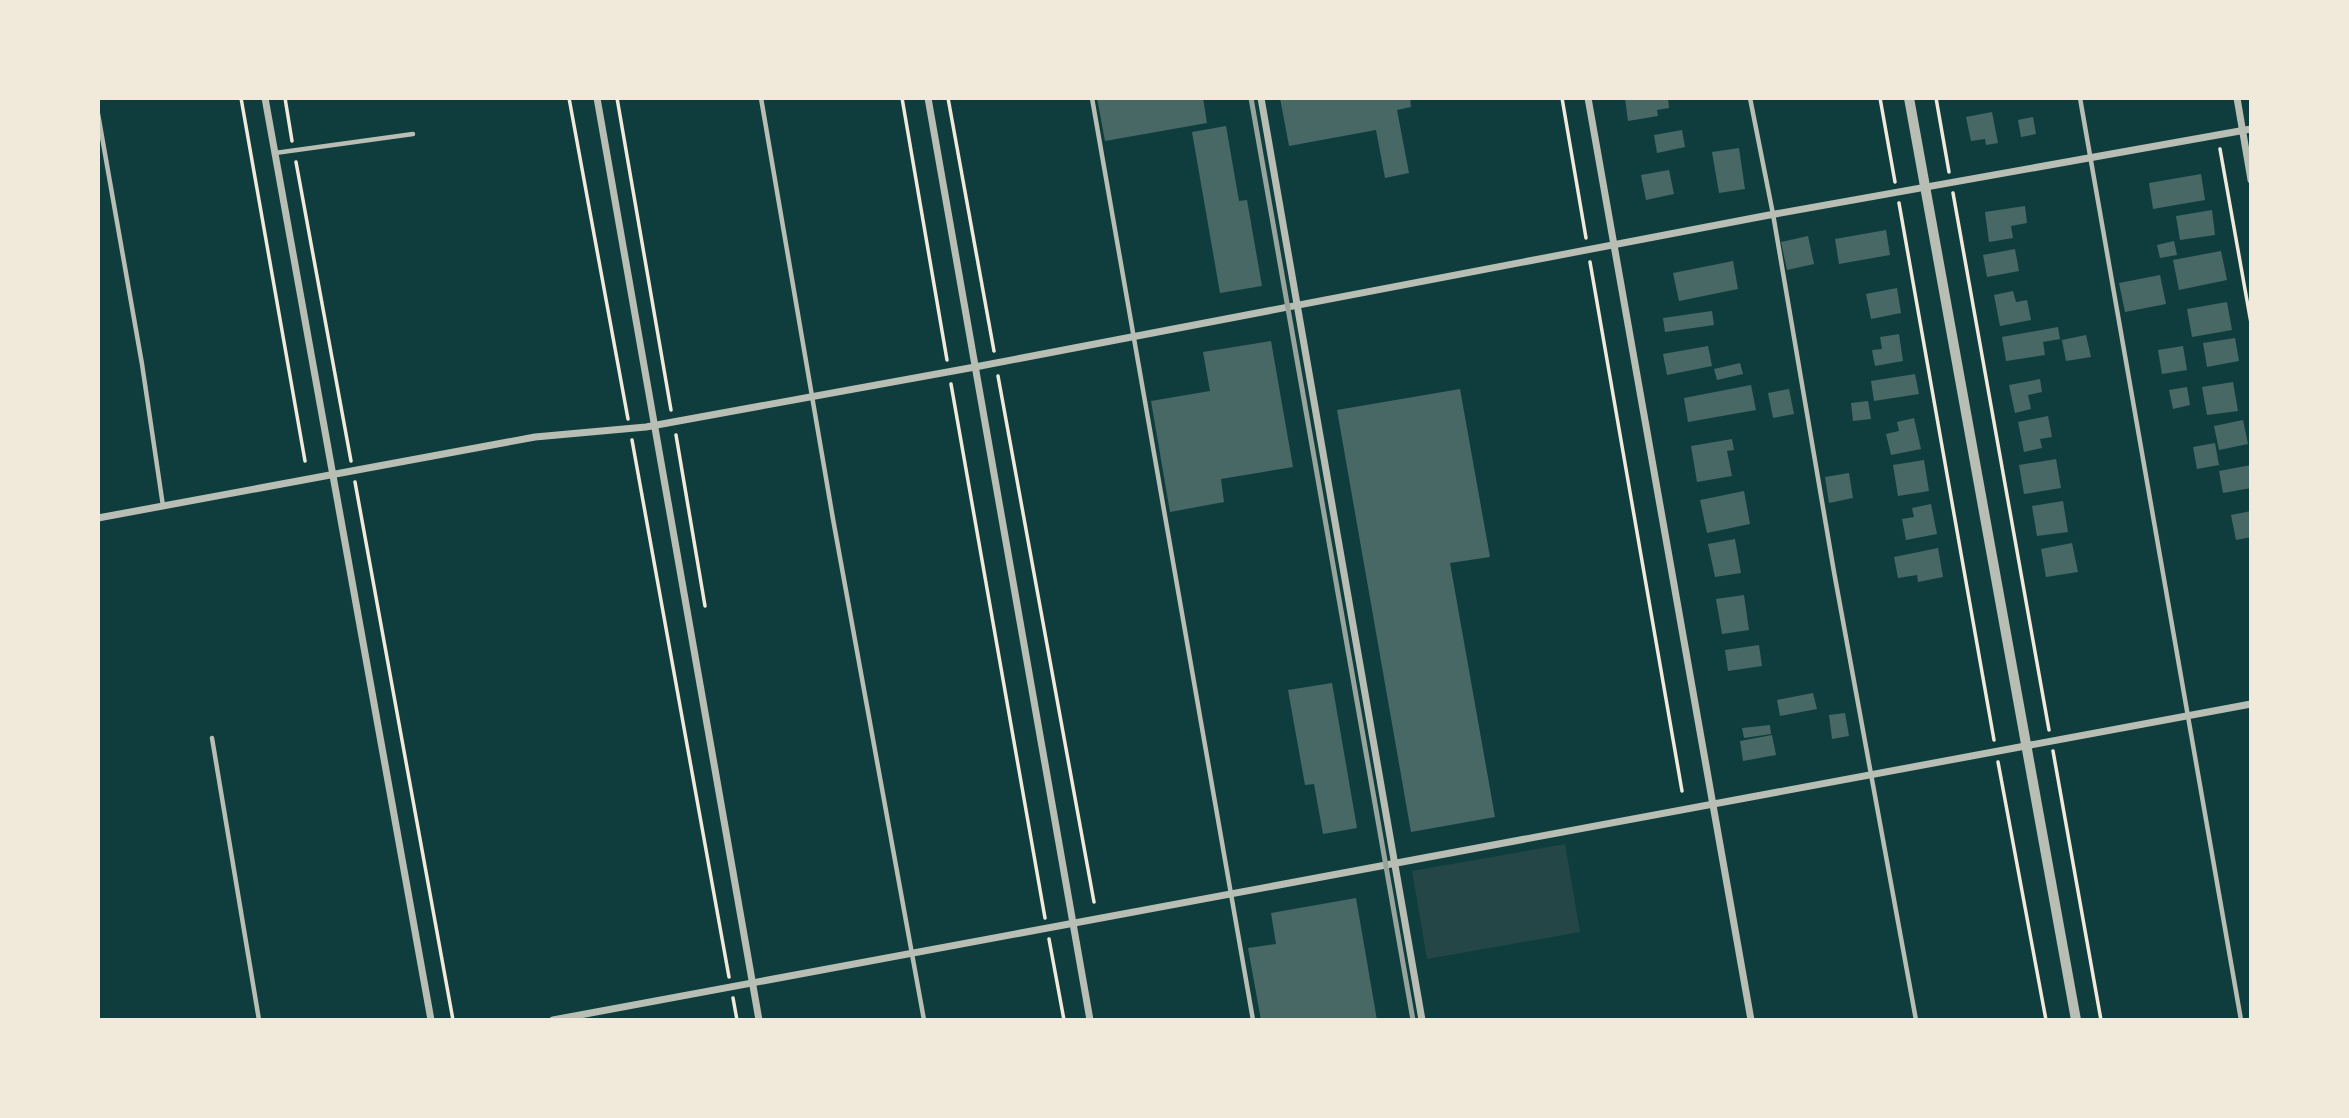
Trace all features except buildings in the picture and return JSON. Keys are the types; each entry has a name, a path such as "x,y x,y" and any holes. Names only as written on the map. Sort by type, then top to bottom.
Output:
{"street":[{"path":"265,98 431,1020"},
{"path":"597,98 759,1020"},
{"path":"928,98 1090,1020"},
{"path":"1261,98 1422,1020"},
{"path":"1588,98 1751,1020"},
{"path":"1909,98 2076,1020"},
{"path":"2237,98 2247,130 2251,180"},
{"path":"98,518 536,437 655,425 812,397 1773,214 2247,130"},
{"path":"553,1020 2251,704"}],"lane":[{"path":"761,98 924,1020"},
{"path":"1092,98 1253,1020"},
{"path":"1750,98 1916,1020"},
{"path":"2080,98 2241,1020"},
{"path":"98,114 142,364 163,506"},
{"path":"275,153 413,134"},
{"path":"212,738 259,1020"}],"path":[{"path":"241,98 305,461"},
{"path":"285,98 453,1020"},
{"path":"569,98 737,1020"},
{"path":"617,98 705,606"},
{"path":"902,98 1064,1020"},
{"path":"948,98 1094,902"},
{"path":"1562,98 1682,791"},
{"path":"1880,98 2046,1020"},
{"path":"1936,98 2101,1020"},
{"path":"2220,149 2251,323"}],"shaded area":[{"path":"1565,844 1580,932 1427,959 1412,871"}],"railway":[{"path":"1251,98 1413,1020"}]}
